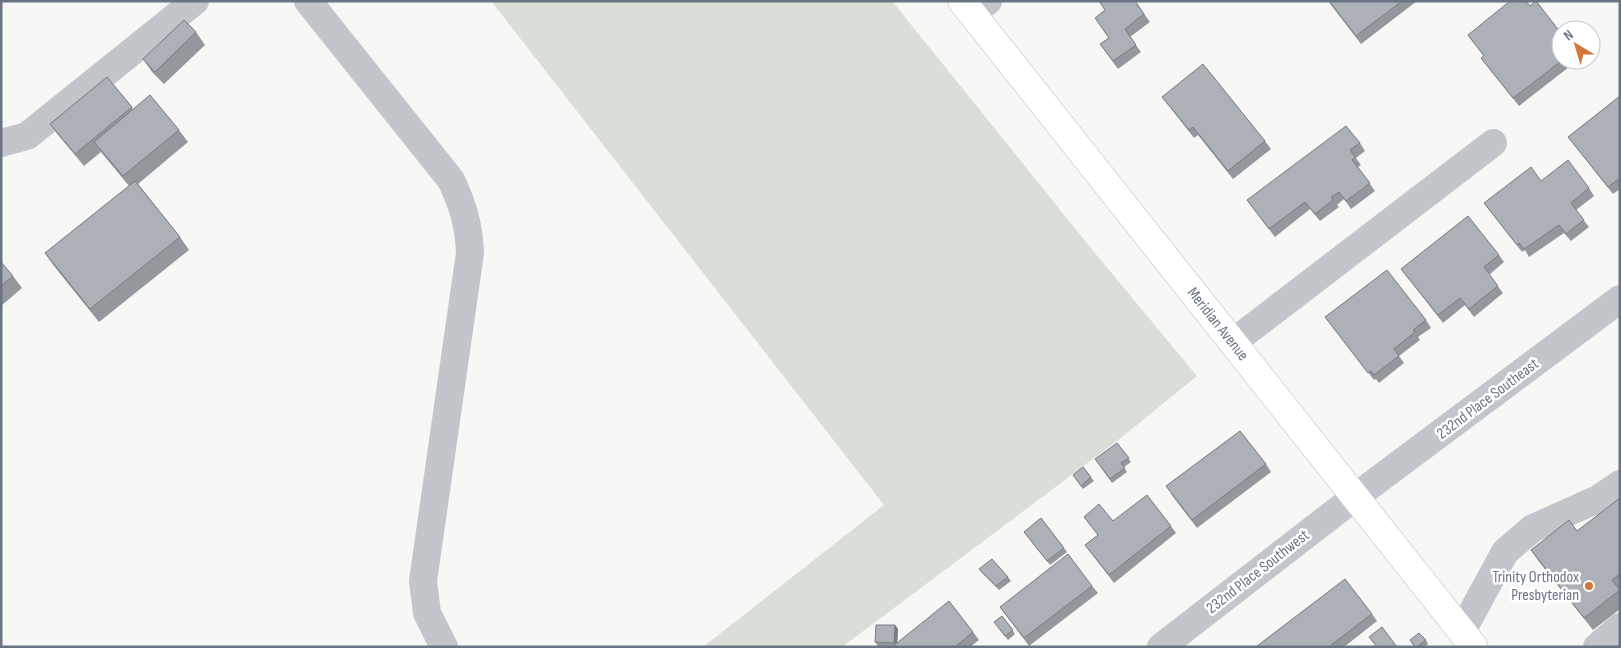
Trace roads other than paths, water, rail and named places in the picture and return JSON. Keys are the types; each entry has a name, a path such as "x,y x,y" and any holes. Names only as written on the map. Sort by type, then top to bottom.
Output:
{"main road":[{"name":"Meridian Avenue","path":"974,5 1232,343 1468,639"}],"street":[{"path":"1,143 27,136 195,1"},
{"path":"308,1 451,180 464,207 469,230 470,253 423,581 427,613 444,647"},
{"path":"1232,343 1493,143"},
{"name":"232nd Place Southeast","path":"1355,497 1620,299"},
{"path":"1468,639 1505,552 1533,528 1598,499 1620,484"},
{"name":"232nd Place Southwest","path":"1161,647 1355,497"},
{"path":"1596,647 1620,627"}],"place":[{"name":"Trinity Orthodox Presbyterian","path":"1589,586"}]}
